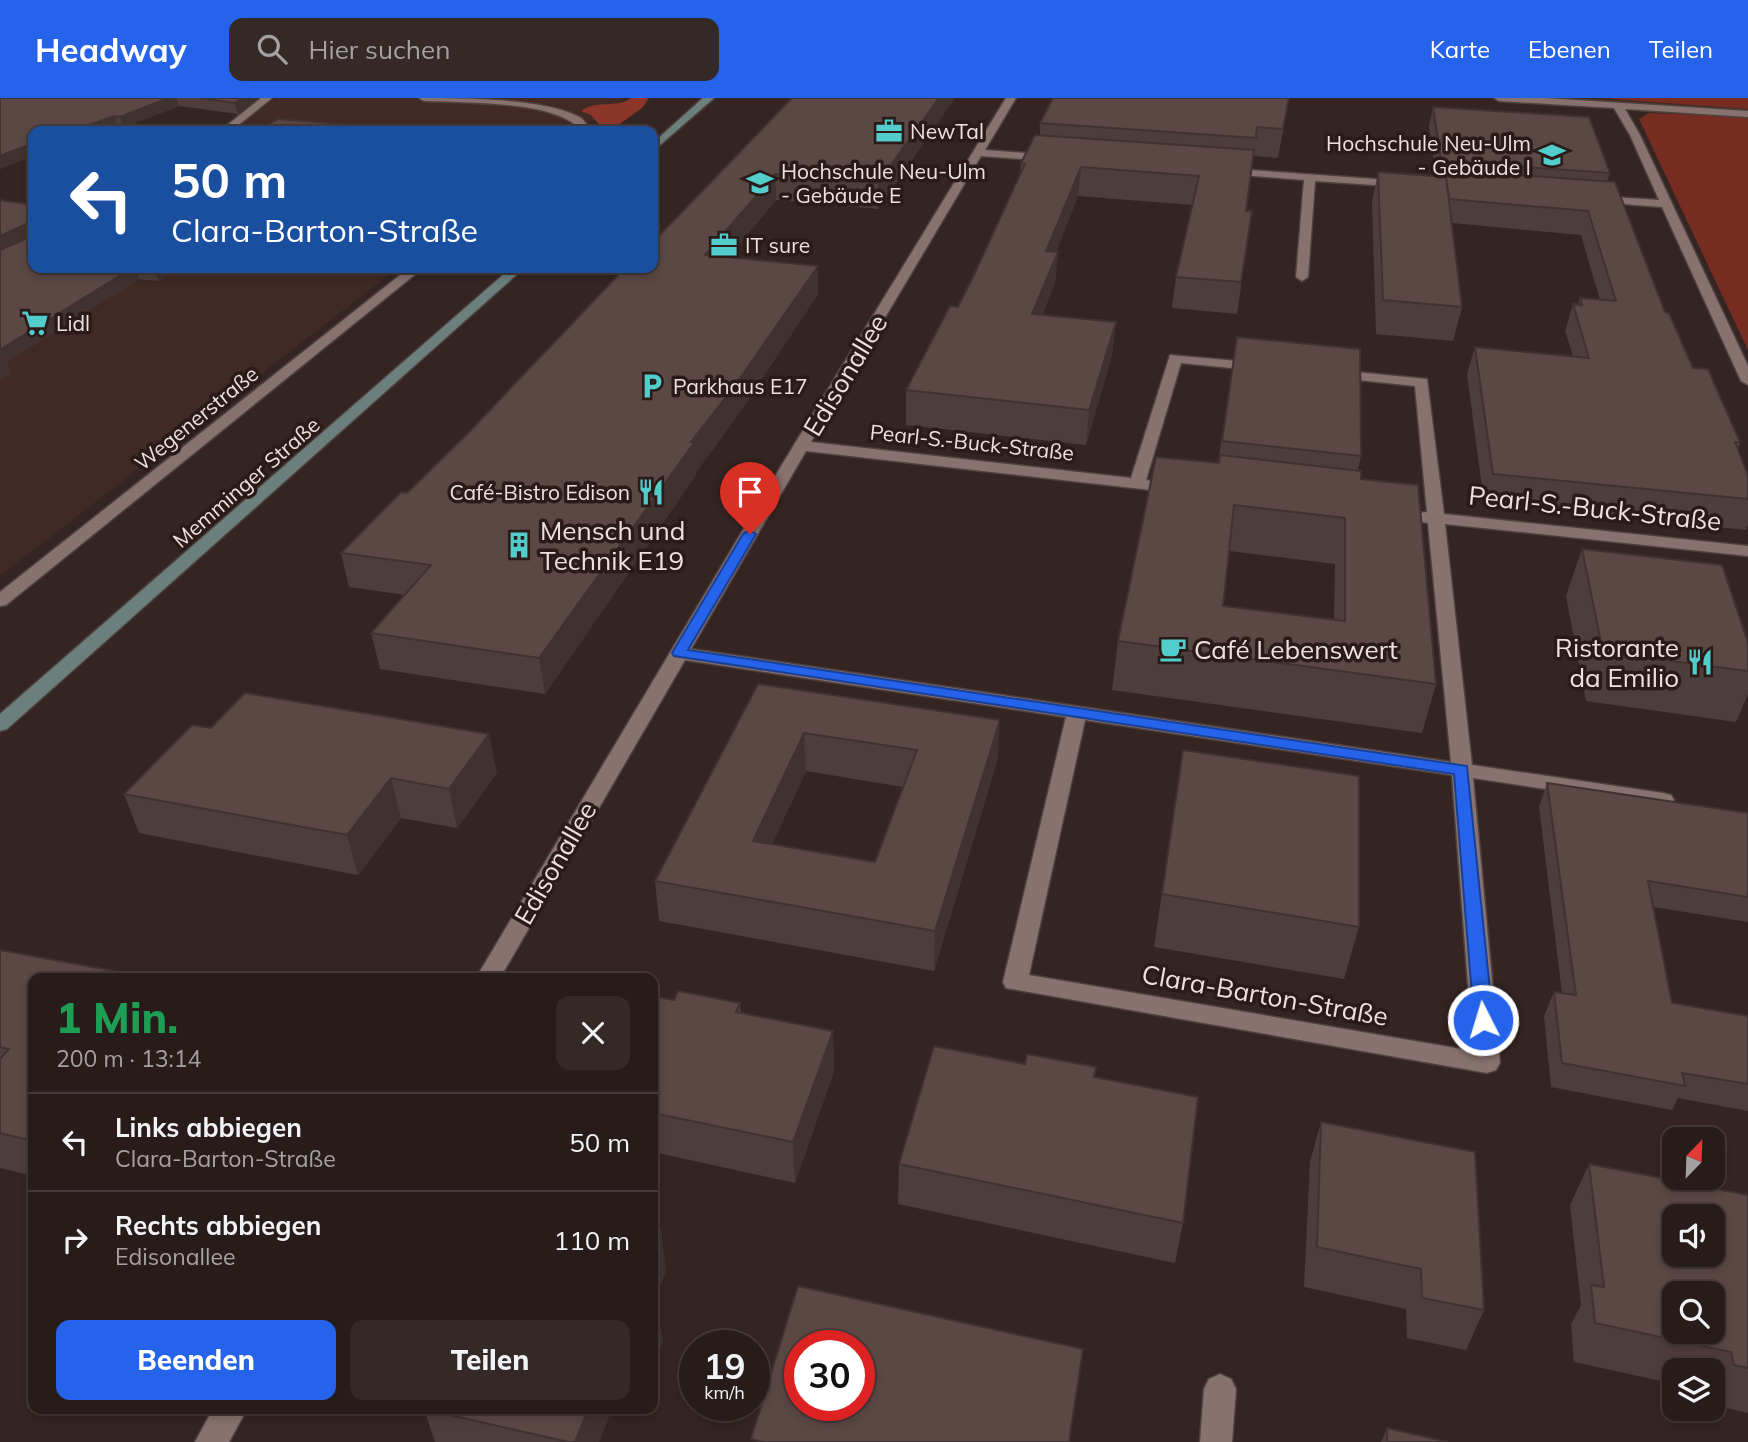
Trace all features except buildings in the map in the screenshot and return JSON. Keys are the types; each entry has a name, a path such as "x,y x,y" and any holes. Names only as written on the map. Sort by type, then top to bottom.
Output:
{"main road":[{"path":"658,144 709,98"},
{"name":"Memminger Straße","path":"0,725 512,273"}],"street":[{"path":"231,126 267,98"},
{"path":"424,98 550,110 578,118 585,126"},
{"name":"Edisonallee","path":"491,973 1011,98"},
{"path":"1499,98 1748,114"},
{"path":"1618,106 1635,135 1748,381"},
{"path":"979,153 1060,159"},
{"path":"1209,170 1412,185"},
{"path":"1302,277 1310,177"},
{"path":"1586,198 1667,204"},
{"name":"Wegenerstraße","path":"0,601 411,273"},
{"path":"1137,484 1175,358 1271,368"},
{"name":"Pearl-S.-Buck-Straße","path":"1326,373 1422,382 1462,770"},
{"name":"Pearl-S.-Buck-Straße","path":"802,446 1165,487"},
{"name":"Pearl-S.-Buck-Straße","path":"1409,515 1748,551"},
{"path":"680,653 1684,804"},
{"name":"Clara-Barton-Straße","path":"1077,712 1015,982 1487,1063 1462,770"},
{"path":"1216,1442 1220,1389"},
{"path":"211,1442 228,1414"}],"shaded area":[{"path":"276,98 625,98 587,126 238,126"},
{"path":"631,98 649,98 642,108 617,126 601,126 591,115 581,111 593,105"},
{"path":"1541,98 1748,98 1748,112"},
{"path":"1748,98 1748,109 1613,99"},
{"path":"1649,113 1748,117 1748,350 1639,119"},
{"path":"0,264 28,267 28,273 392,273 0,576"}],"place":[{"name":"NewTal","path":"889,131"},
{"name":"Hochschule Neu-Ulm - Gebäude I","path":"1552,155"},
{"name":"Hochschule Neu-Ulm - Gebäude E","path":"760,183"},
{"name":"IT sure","path":"724,245"},
{"name":"Lidl","path":"35,323"},
{"name":"Parkhaus E17","path":"652,386"},
{"name":"Café-Bistro Edison","path":"651,492"},
{"name":"Mensch und Technik E19","path":"519,545"},
{"name":"Café Lebenswert","path":"1173,649"},
{"name":"Ristorante da Emilio","path":"1700,662"}],"route":[{"path":"750,534 680,653 1462,770 1483,1020"}]}
